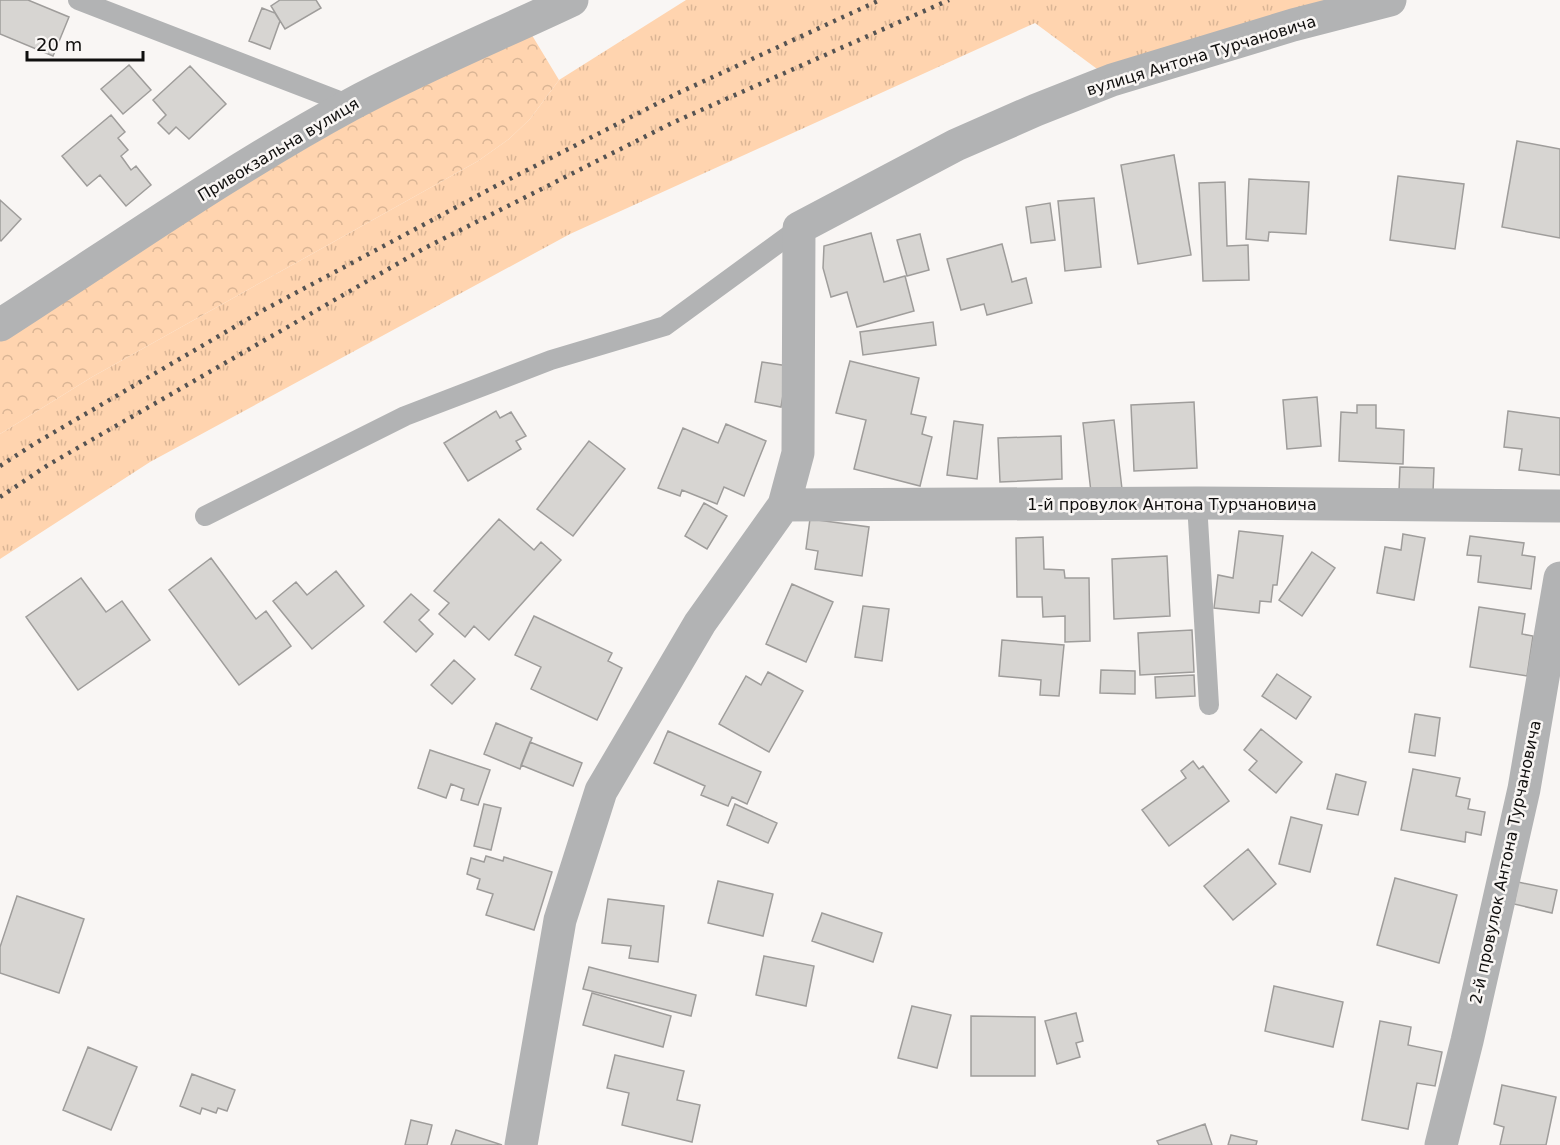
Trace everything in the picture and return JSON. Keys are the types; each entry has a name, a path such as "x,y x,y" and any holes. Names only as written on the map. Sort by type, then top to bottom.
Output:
{"street":[{"name":"Привокзальна вулиця","path":"0,325 200,195 350,105 572,0"},
{"name":"вулиця Антона Турчановича","path":"799,228 956,145 1112,80 1293,26 1390,0"},
{"path":"521,1145 560,920 601,791 700,623 784,505 798,453 799,228"},
{"name":"1-й провулок Антона Турчановича","path":"784,505 1197,503 1560,506"},
{"name":"2-й провулок Антона Турчановича","path":"1441,1145 1524,789 1560,578"}],"lane":[{"path":"78,0 350,105"},
{"path":"205,516 405,416 551,360 665,326 799,228"},
{"path":"1197,503 1209,705"}],"green space":[{"path":"686,0 1390,0 1112,80 1035,23 570,234 150,462 0,559 0,434 92,377 478,161 509,139 530,119 559,80"},
{"path":"524,22 559,80 530,119 509,139 478,161 92,377 0,434 0,325"}],"building":[{"path":"0,0 28,0 69,17 53,56 0,34"},
{"path":"280,0 316,0 321,8 285,29 271,6"},
{"path":"262,8 275,13 280,21 270,49 249,41"},
{"path":"129,65 151,90 123,114 101,89"},
{"path":"190,66 226,104 189,139 176,127 169,134 158,123 166,115 153,100"},
{"path":"111,115 125,132 118,138 128,150 121,156 131,170 136,166 151,185 126,206 100,175 87,186 62,156"},
{"path":"1517,141 1560,149 1560,238 1502,227"},
{"path":"1174,155 1191,255 1138,264 1121,165"},
{"path":"1398,176 1464,184 1455,249 1390,240"},
{"path":"1249,179 1309,182 1306,234 1269,232 1268,241 1246,239"},
{"path":"1225,182 1227,246 1248,245 1249,280 1203,281 1199,183"},
{"path":"1094,198 1101,267 1065,271 1058,201"},
{"path":"0,200 21,219 1,241 0,240"},
{"path":"1050,203 1055,240 1031,243 1026,207"},
{"path":"871,233 884,282 905,276 914,311 857,327 847,292 831,297 823,268 824,246"},
{"path":"920,234 929,270 907,276 897,240"},
{"path":"1002,244 1012,282 1026,278 1032,303 987,315 984,304 961,310 947,259"},
{"path":"933,322 936,345 863,355 860,332"},
{"path":"850,361 919,378 911,414 926,417 922,434 932,437 920,486 854,469 866,420 836,413"},
{"path":"762,362 788,366 781,407 755,402"},
{"path":"1317,397 1321,446 1287,449 1283,400"},
{"path":"1194,402 1197,468 1134,471 1131,405"},
{"path":"1357,405 1376,405 1376,428 1404,430 1403,464 1339,461 1341,412 1357,413"},
{"path":"496,411 500,418 511,412 526,436 516,441 521,449 468,481 444,443"},
{"path":"1508,411 1560,418 1560,475 1519,470 1522,449 1504,447"},
{"path":"1114,420 1122,489 1091,492 1083,423"},
{"path":"954,421 983,425 977,479 947,475"},
{"path":"726,424 766,441 744,496 724,487 717,504 682,490 680,496 658,488 683,428 718,443"},
{"path":"1061,436 1062,479 1000,482 998,438"},
{"path":"589,441 625,469 573,536 537,509"},
{"path":"1400,467 1434,468 1433,492 1399,491"},
{"path":"704,503 727,516 707,549 685,536"},
{"path":"499,519 534,550 541,542 561,560 489,640 474,626 465,637 439,614 449,603 434,591"},
{"path":"810,519 869,527 862,576 815,569 818,551 806,549"},
{"path":"1239,531 1283,536 1277,585 1273,585 1271,602 1260,601 1259,613 1214,608 1218,575 1233,578"},
{"path":"1403,534 1425,538 1414,600 1377,593 1385,547 1401,550"},
{"path":"1470,536 1524,543 1522,555 1535,557 1531,589 1478,582 1481,556 1467,555"},
{"path":"1043,537 1044,569 1064,570 1065,578 1089,578 1090,641 1065,642 1065,616 1043,617 1042,597 1017,597 1016,538"},
{"path":"1312,552 1335,568 1302,616 1279,600"},
{"path":"1167,556 1170,616 1114,619 1112,559"},
{"path":"211,558 256,619 266,611 291,646 239,685 169,590"},
{"path":"336,571 364,606 312,649 273,601 296,582 307,595"},
{"path":"81,578 106,612 122,601 150,640 78,690 26,617"},
{"path":"792,584 833,602 806,662 766,644"},
{"path":"411,594 429,610 419,620 433,634 416,652 384,622"},
{"path":"863,606 889,609 882,661 855,657"},
{"path":"1479,607 1525,614 1522,634 1533,636 1527,676 1470,667"},
{"path":"534,616 612,653 608,661 622,668 597,720 531,689 541,667 515,655"},
{"path":"1192,630 1194,672 1140,675 1138,633"},
{"path":"1002,640 1064,645 1059,696 1040,695 1041,680 999,676"},
{"path":"454,660 475,679 452,704 431,685"},
{"path":"1101,670 1135,671 1135,694 1100,693"},
{"path":"768,672 803,691 769,752 719,724 746,676 761,685"},
{"path":"1277,674 1311,697 1296,719 1262,696"},
{"path":"1194,675 1195,696 1156,698 1155,677"},
{"path":"1415,714 1440,718 1435,756 1409,752"},
{"path":"496,723 532,738 520,769 484,754"},
{"path":"1261,729 1302,762 1276,793 1249,770 1257,761 1244,750"},
{"path":"668,731 761,772 747,804 732,797 728,806 701,795 705,786 654,763"},
{"path":"530,742 582,763 573,786 521,765"},
{"path":"430,750 490,770 478,805 461,800 464,789 451,784 446,798 418,788"},
{"path":"1193,761 1199,769 1203,766 1229,801 1169,846 1142,810 1186,778 1181,771"},
{"path":"1413,769 1460,778 1456,796 1470,799 1468,809 1485,812 1481,835 1466,832 1465,842 1401,830"},
{"path":"1336,774 1366,782 1358,815 1327,809"},
{"path":"484,804 501,808 491,850 474,846"},
{"path":"735,804 777,823 768,843 727,825"},
{"path":"1291,817 1322,825 1310,872 1279,864"},
{"path":"1248,849 1276,884 1233,920 1204,886"},
{"path":"486,856 503,861 504,857 552,872 534,930 486,915 493,894 477,889 480,879 467,874 471,858 484,862"},
{"path":"1395,878 1457,895 1439,963 1377,945"},
{"path":"718,881 773,894 763,936 708,923"},
{"path":"1518,882 1557,890 1552,913 1514,904"},
{"path":"17,896 84,919 59,993 0,973 0,947"},
{"path":"608,899 664,906 658,962 629,958 631,946 602,943"},
{"path":"822,913 882,933 873,962 812,941"},
{"path":"764,956 814,966 806,1006 756,995"},
{"path":"589,967 696,995 691,1016 583,989"},
{"path":"1274,986 1343,1002 1333,1047 1265,1031"},
{"path":"592,993 671,1016 663,1047 583,1025"},
{"path":"912,1006 951,1015 937,1068 898,1058"},
{"path":"1076,1013 1083,1041 1076,1043 1080,1057 1057,1064 1045,1021"},
{"path":"971,1016 1035,1017 1035,1076 971,1076"},
{"path":"1380,1021 1411,1027 1408,1045 1442,1052 1435,1086 1417,1083 1408,1129 1362,1120"},
{"path":"88,1047 137,1067 111,1130 63,1110"},
{"path":"615,1055 684,1071 677,1100 700,1105 692,1142 622,1125 629,1093 607,1088"},
{"path":"192,1074 235,1090 227,1111 218,1108 216,1113 202,1108 200,1114 180,1106"},
{"path":"1502,1085 1556,1097 1546,1145 1500,1145 1504,1127 1494,1124"},
{"path":"411,1120 432,1125 427,1145 405,1145"},
{"path":"1205,1124 1212,1145 1159,1145 1157,1141"},
{"path":"456,1130 502,1145 451,1145"},
{"path":"1231,1135 1257,1141 1256,1145 1228,1145"}],"railway":[{"path":"0,466 260,312 494,187 676,94 880,0"},
{"path":"0,497 48,465 423,249 672,123 949,0"}]}
